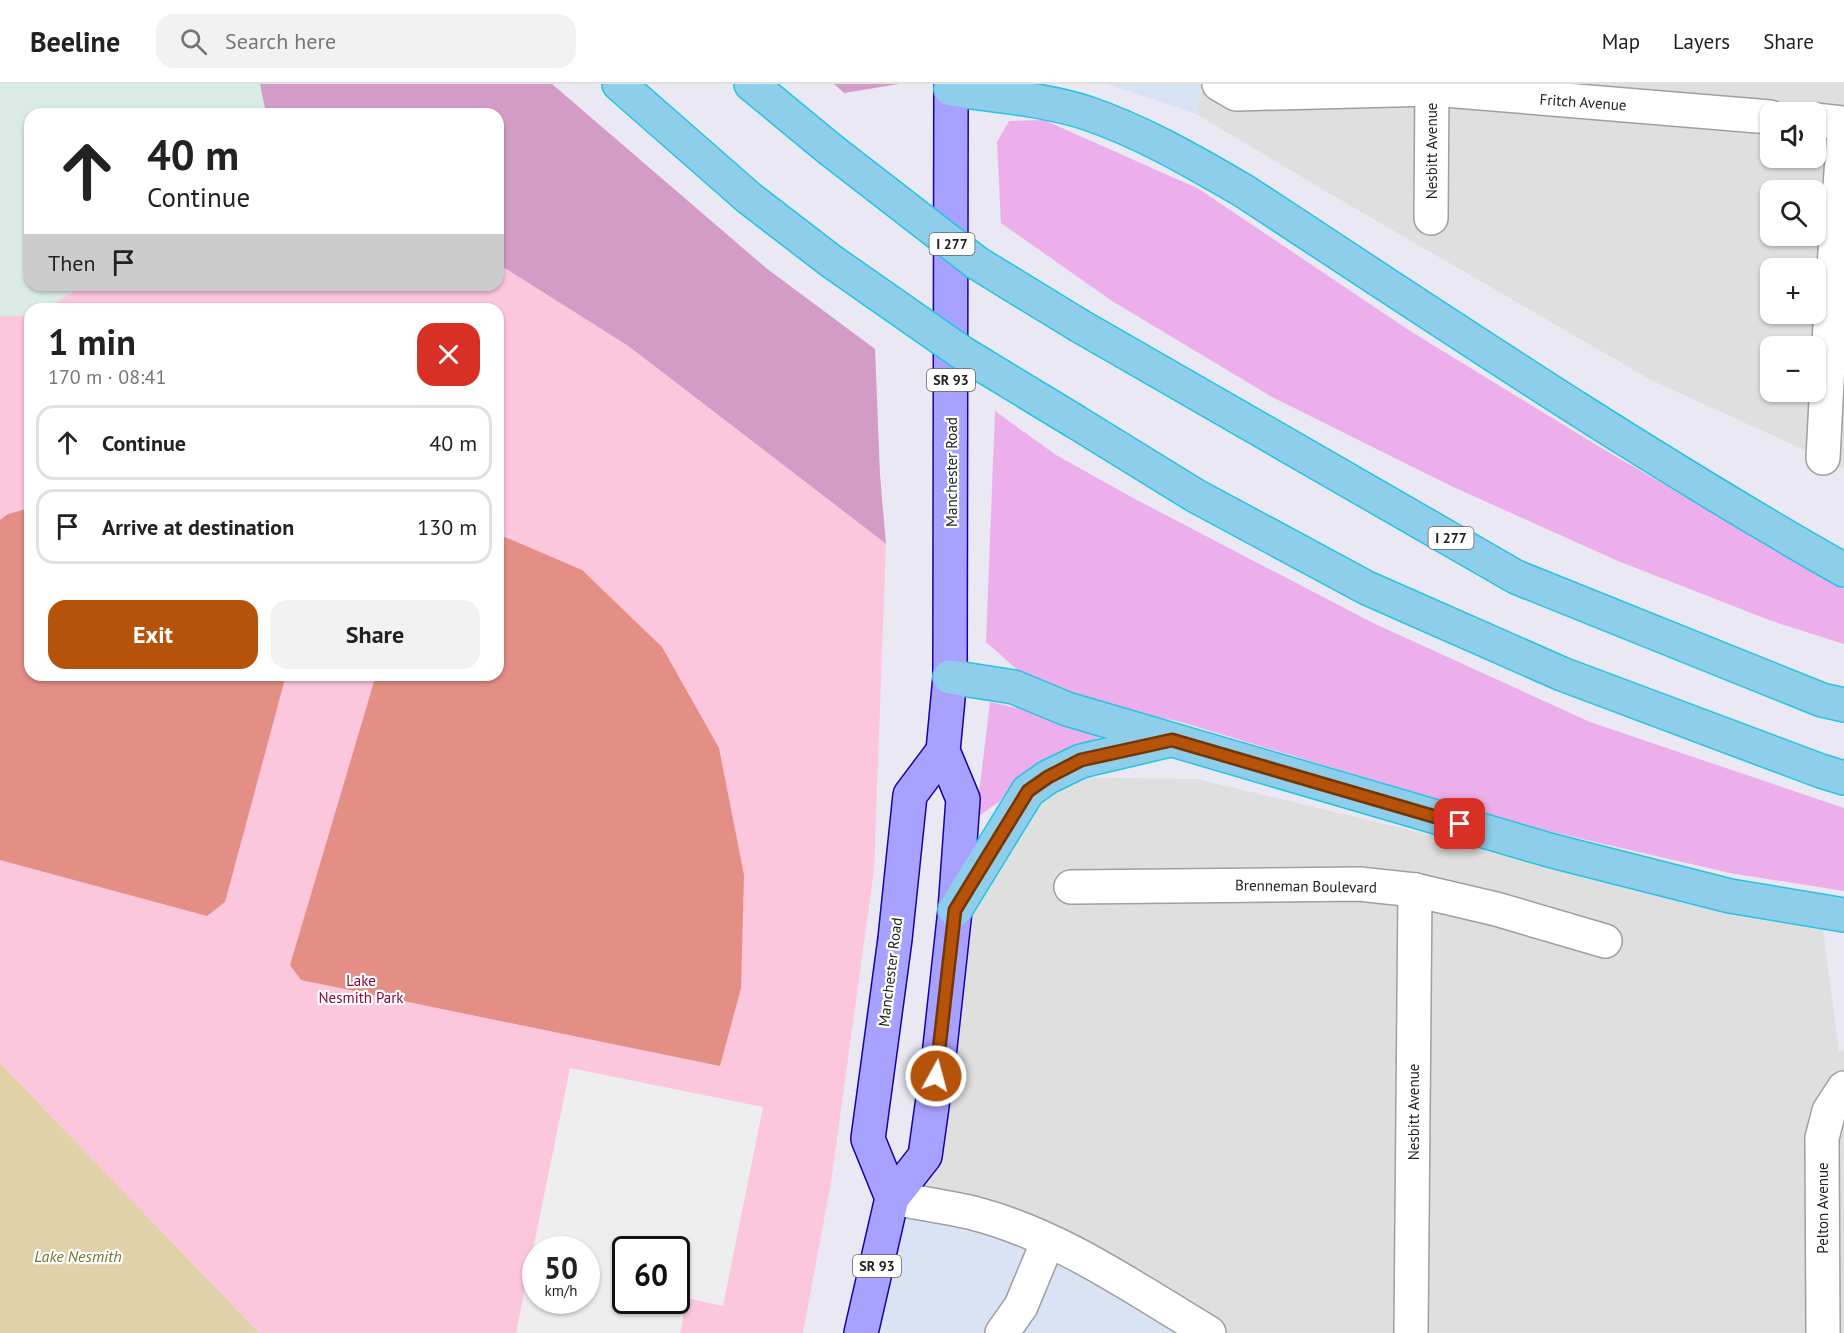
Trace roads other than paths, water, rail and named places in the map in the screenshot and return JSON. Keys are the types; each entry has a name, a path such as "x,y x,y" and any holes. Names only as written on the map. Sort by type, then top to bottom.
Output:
{"highway":[{"path":"619,84 749,198 831,261 964,354 1196,496 1367,588 1562,674 1844,778"},
{"name":"I 277","path":"751,84 831,150 977,263 1080,326 1516,577 1822,700 1844,705"},
{"path":"951,86 1087,113 1151,140 1198,164 1244,191 1560,398 1844,570"},
{"path":"950,677 1014,687 1067,709 1549,850 1730,896 1844,915"},
{"path":"955,910 1028,791 1048,777 1081,760 1172,740"}],"main road":[{"name":"Manchester Road","path":"861,1333 892,1198 925,1156 955,910 963,799 943,752 950,677 951,86"},
{"name":"Manchester Road","path":"892,1198 868,1139 895,939 910,795 943,752"}],"street":[{"name":"Fritch Avenue","path":"1219,84 1236,94 1432,87 1760,116"},
{"name":"Nesbitt Avenue","path":"1431,218 1432,87"},
{"path":"1826,121 1844,123"},
{"path":"1823,458 1844,132"},
{"name":"Brenneman Boulevard","path":"1071,887 1359,884 1414,890 1496,909 1605,941"},
{"name":"Nesbitt Avenue","path":"1411,1333 1414,890"},
{"name":"Pelton Avenue","path":"1823,1333 1822,1138 1829,1111 1844,1088"},
{"path":"892,1198 973,1213 1023,1230 1077,1254 1209,1333"},
{"path":"1002,1333 1021,1306 1048,1241"}],"water":[{"name":"Lake Nesmith","path":"0,1063 259,1333 0,1333"}],"park label":[{"name":"Lake Nesmith Park","path":"361,988"}]}
